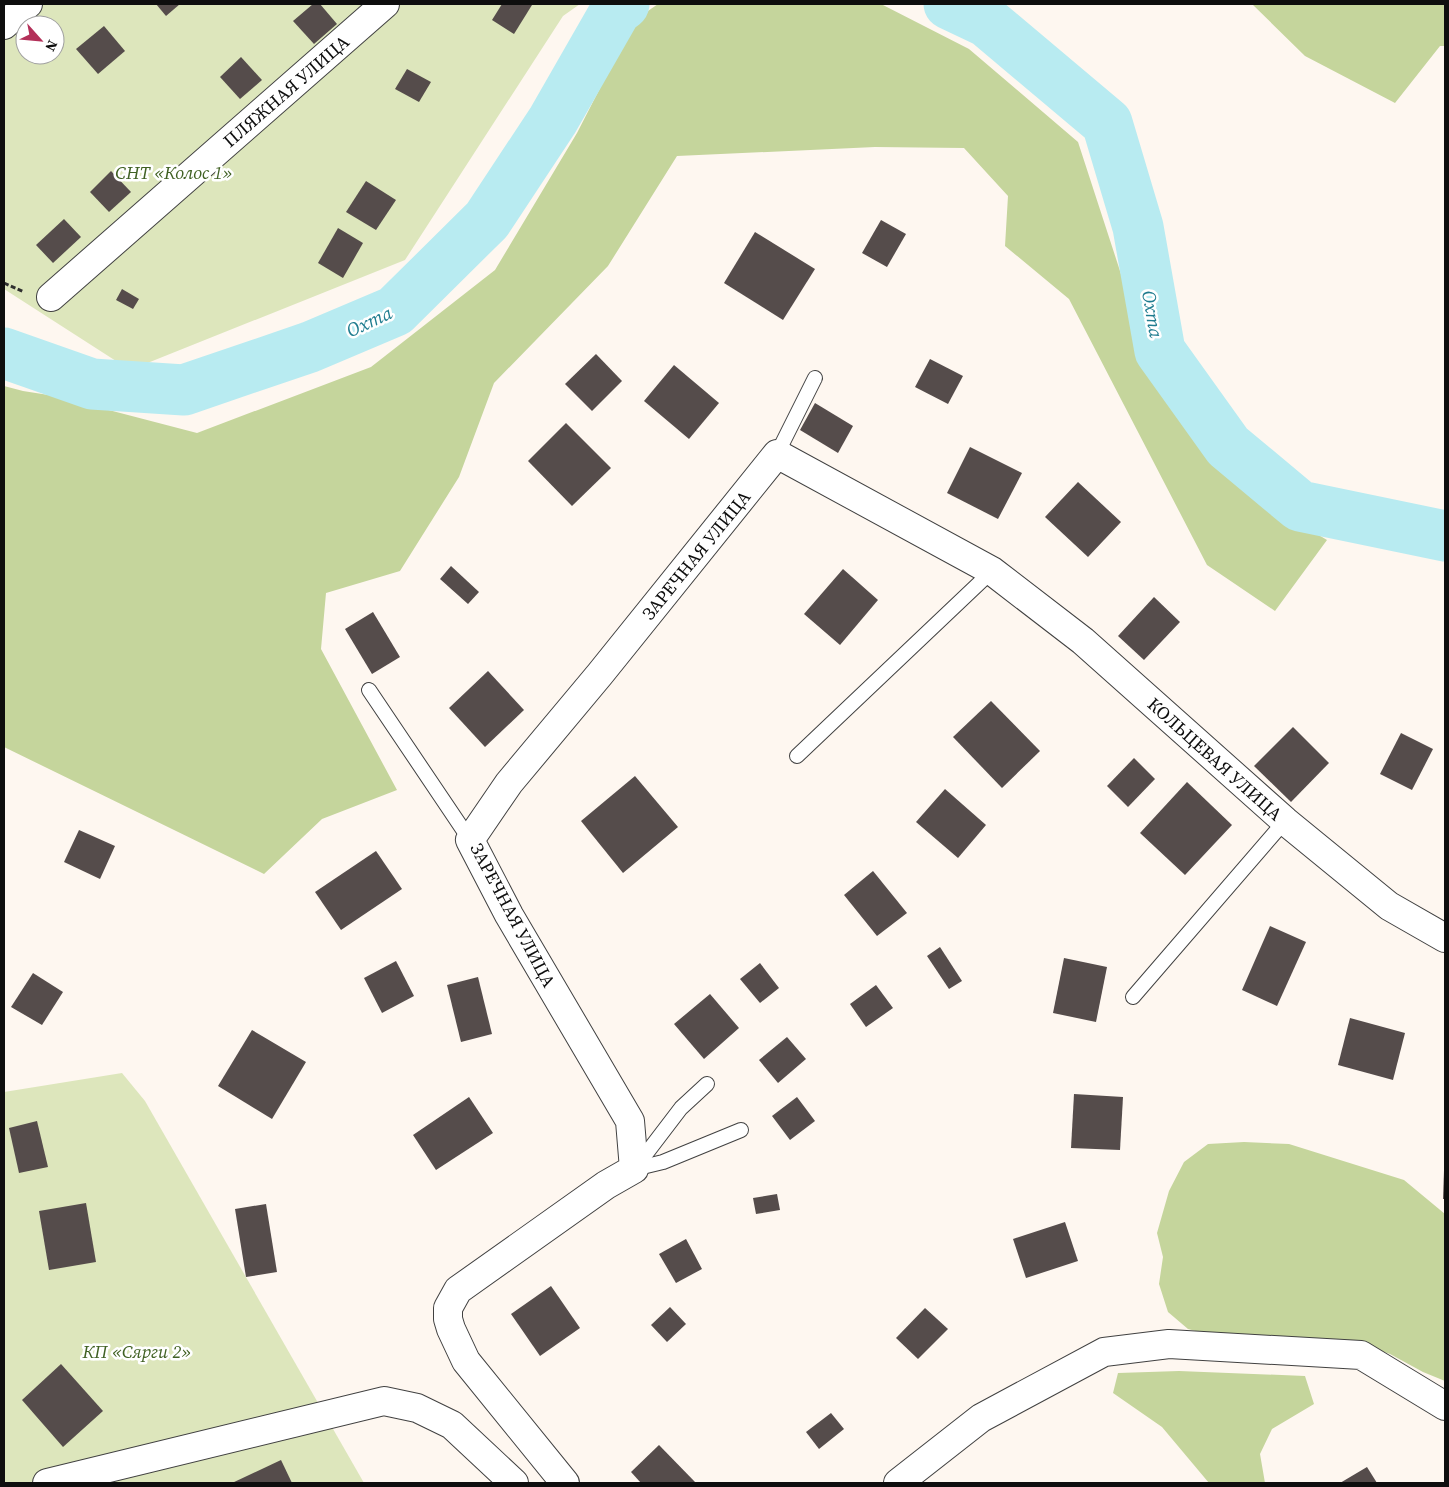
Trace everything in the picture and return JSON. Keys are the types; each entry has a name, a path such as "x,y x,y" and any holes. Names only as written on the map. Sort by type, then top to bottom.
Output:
{"street":[{"path":"4,25 28,4"},
{"name":"ПЛЯЖНАЯ УЛИЦА","path":"51,297 385,4"},
{"path":"777,454 992,571"},
{"name":"ЗАРЕЧНАЯ УЛИЦА","path":"634,1169 630,1121 509,915 470,840 509,783 600,674 777,454"},
{"name":"КОЛЬЦЕВАЯ УЛИЦА","path":"992,571 1083,641 1285,821 1389,906 1445,938"},
{"path":"564,1483 466,1360 451,1329 448,1308 458,1290 606,1185 634,1169"},
{"path":"898,1483 981,1418 1104,1352 1169,1344 1361,1356 1445,1406"},
{"path":"47,1483 384,1401 418,1408 452,1426 514,1483"}],"lane":[{"path":"777,454 815,378"},
{"path":"797,756 992,571"},
{"path":"369,690 470,840"},
{"path":"1133,997 1285,821"},
{"path":"634,1169 681,1108 707,1084"},
{"path":"634,1169 663,1162 741,1130"}],"green space":[{"name":"СНТ «Колос 1»","path":"4,4 580,4 563,16 405,260 130,370 4,289"},
{"path":"658,4 881,4 969,49 1078,142 1149,360 1207,447 1287,516 1327,540 1275,611 1207,565 1069,299 1005,246 1008,196 964,148 875,147 677,156 608,266 494,383 459,477 400,571 326,593 321,649 397,790 322,819 264,874 4,747 4,386 55,396 197,433 371,367 495,270 577,133 635,20"},
{"path":"1252,4 1445,4 1445,46 1440,46 1395,103 1305,56"},
{"name":"КП «Сярги 2»","path":"122,1073 145,1101 364,1483 4,1483 4,1092"},
{"path":"1244,1142 1289,1144 1404,1180 1445,1214 1445,1381 1423,1372 1390,1354 1360,1344 1211,1335 1188,1329 1168,1312 1159,1284 1163,1257 1157,1233 1169,1191 1184,1162 1208,1144"},
{"path":"1179,1371 1305,1376 1314,1404 1272,1429 1260,1454 1265,1483 1209,1483 1162,1427 1113,1393 1118,1373"}],"building":[{"path":"156,4 180,4 166,16"},
{"path":"313,4 320,4 337,24 314,44 293,21"},
{"path":"502,4 532,5 514,34 492,20"},
{"path":"104,26 125,51 98,74 76,49"},
{"path":"241,57 262,80 240,99 220,77"},
{"path":"407,69 431,82 419,102 395,89"},
{"path":"111,171 131,192 109,212 90,192"},
{"path":"366,181 396,200 376,230 346,212"},
{"path":"64,219 81,237 53,263 36,245"},
{"path":"881,220 906,234 887,267 862,253"},
{"path":"338,228 363,243 343,278 318,263"},
{"path":"755,232 815,269 783,320 724,283"},
{"path":"122,289 139,299 133,309 116,300"},
{"path":"596,354 622,381 592,411 565,384"},
{"path":"930,359 963,376 948,404 915,387"},
{"path":"674,365 719,403 689,439 644,401"},
{"path":"815,403 853,426 838,453 800,430"},
{"path":"566,423 611,468 572,506 528,461"},
{"path":"970,447 1022,473 998,519 947,493"},
{"path":"1078,482 1121,522 1088,557 1045,517"},
{"path":"451,566 479,592 468,604 440,579"},
{"path":"843,569 878,600 840,645 804,614"},
{"path":"1154,597 1180,622 1144,660 1118,636"},
{"path":"373,612 400,657 372,674 345,629"},
{"path":"488,671 524,710 485,747 449,708"},
{"path":"991,701 1040,751 1002,788 953,737"},
{"path":"1293,727 1329,763 1291,802 1254,766"},
{"path":"1401,733 1433,749 1412,790 1380,774"},
{"path":"1134,758 1155,779 1128,807 1107,786"},
{"path":"635,776 678,827 623,873 581,821"},
{"path":"1187,782 1232,825 1185,875 1140,833"},
{"path":"945,789 986,825 958,858 916,822"},
{"path":"79,830 115,846 100,879 64,862"},
{"path":"376,851 402,889 341,930 315,892"},
{"path":"873,871 907,913 877,936 844,895"},
{"path":"1270,926 1306,942 1277,1006 1242,990"},
{"path":"940,947 962,981 949,989 927,956"},
{"path":"1064,958 1107,967 1096,1022 1053,1013"},
{"path":"396,961 414,996 382,1013 364,978"},
{"path":"760,963 779,988 760,1003 740,979"},
{"path":"33,973 63,992 42,1025 11,1007"},
{"path":"478,977 492,1034 461,1042 447,985"},
{"path":"876,985 893,1008 866,1027 850,1004"},
{"path":"710,994 739,1028 704,1059 674,1024"},
{"path":"1350,1018 1405,1033 1393,1080 1338,1065"},
{"path":"252,1030 306,1062 272,1119 218,1086"},
{"path":"787,1037 806,1059 778,1083 759,1060"},
{"path":"1074,1094 1123,1097 1120,1150 1071,1148"},
{"path":"469,1097 493,1133 436,1170 413,1135"},
{"path":"797,1097 815,1121 790,1140 772,1116"},
{"path":"37,1121 48,1167 19,1173 9,1128"},
{"path":"1444,1171 1445,1199 1443,1199"},
{"path":"777,1194 780,1210 756,1214 753,1198"},
{"path":"86,1203 96,1262 49,1270 39,1211"},
{"path":"266,1204 277,1272 246,1277 235,1209"},
{"path":"1065,1222 1078,1261 1026,1278 1013,1239"},
{"path":"686,1239 702,1269 676,1283 659,1254"},
{"path":"551,1286 580,1328 540,1356 511,1314"},
{"path":"670,1307 686,1324 667,1342 651,1325"},
{"path":"925,1308 948,1329 918,1359 896,1338"},
{"path":"61,1364 103,1411 63,1447 22,1400"},
{"path":"831,1413 844,1429 819,1449 806,1432"},
{"path":"659,1445 696,1483 641,1483 631,1472"},
{"path":"281,1460 292,1483 232,1483"},
{"path":"1367,1467 1377,1483 1340,1483"}],"waterway":[{"name":"Охта","path":"4,353 92,384 184,390 310,347 395,311 487,220 553,120 616,10 624,4"},
{"name":"Охта","path":"949,4 987,22 1107,123 1138,227 1160,351 1228,446 1300,506 1445,536"}]}
